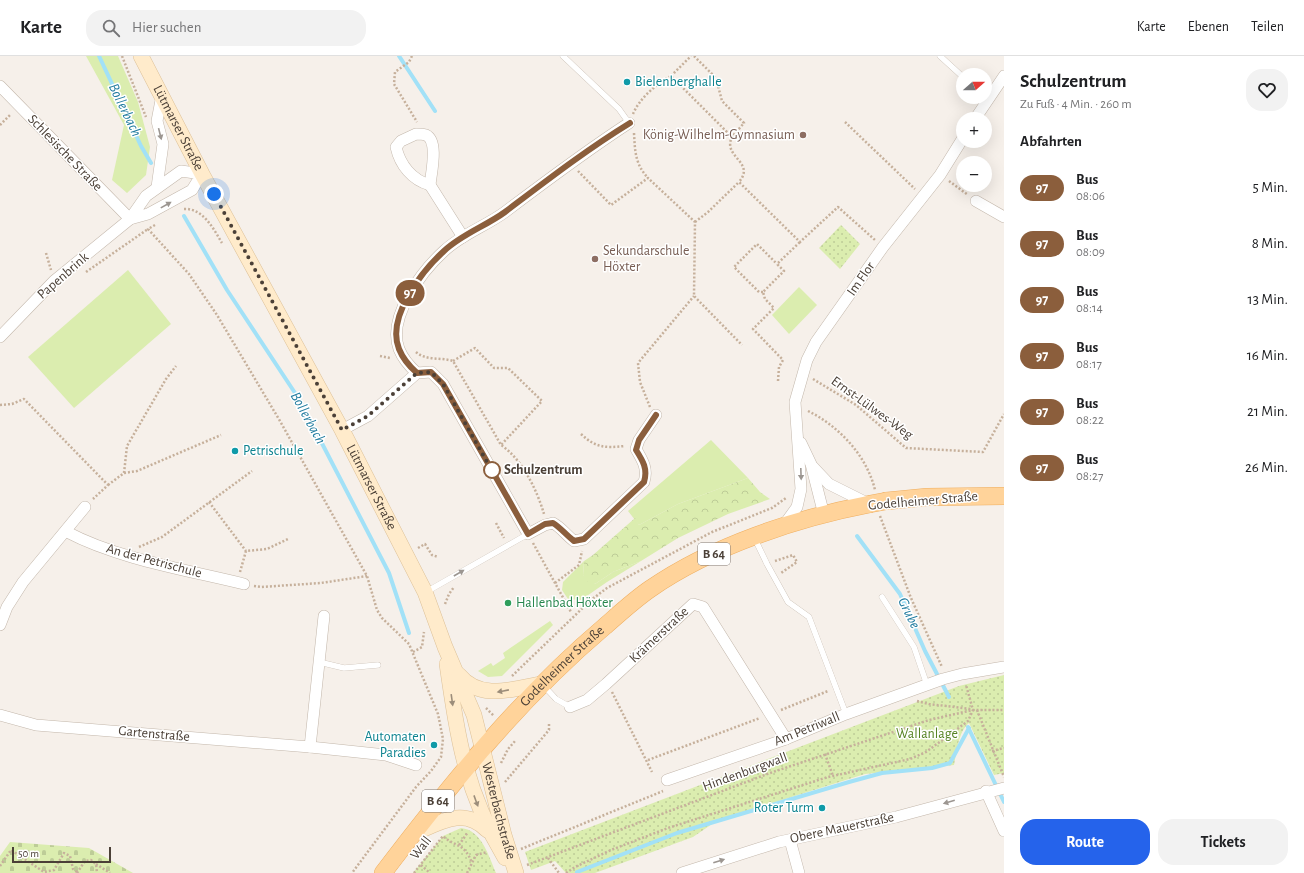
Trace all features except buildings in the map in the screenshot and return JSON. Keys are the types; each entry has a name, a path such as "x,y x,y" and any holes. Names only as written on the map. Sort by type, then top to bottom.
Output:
{"main road":[{"name":"Lütmarser Straße","path":"141,56 202,174 342,430 425,592 445,647 474,714 483,749"},
{"name":"Godelheimer Straße","path":"383,873 465,769 541,684 583,645 650,589 680,571 754,537 824,515 878,503 934,497 1004,496"},
{"name":"Lütmarser Straße","path":"445,647 456,729 465,769"},
{"path":"457,672 473,687 489,692 541,684"},
{"name":"Westerbachstraße","path":"483,749 504,835 519,871"},
{"name":"Westerbachstraße","path":"465,769 480,811 490,832"},
{"name":"Godelheimer Straße","path":"413,834 451,818"},
{"name":"Westerbachstraße","path":"451,818 472,818 480,822 490,832 519,871"}],"street":[{"path":"992,90 1004,76"},
{"name":"Schlesische Straße","path":"0,86 130,220"},
{"path":"157,187 163,144 157,122 162,95"},
{"path":"417,373 406,363 398,348 397,327 407,297 424,272 444,251 463,237 496,219 570,163 632,127"},
{"path":"430,185 421,182 406,170 398,155 396,147 401,141 410,136 425,135 430,138 433,155 430,185 463,237"},
{"name":"Im Flor","path":"782,527 797,507 800,493 801,472 795,413 796,393 807,360 816,342 883,247 940,175 957,148"},
{"name":"Papenbrink","path":"0,337 54,281 130,220 146,196 157,187 181,171 202,174 192,190 156,210 130,220"},
{"path":"976,201 1004,217"},
{"path":"342,430 368,416 417,373 431,372 443,384 530,538 545,524 553,523 561,527 566,535 574,541 584,539 644,482 646,473 644,463 636,450 639,440 656,415"},
{"name":"Im Flor","path":"797,435 811,464 824,515"},
{"name":"Im Flor","path":"811,464 829,484 878,503"},
{"path":"0,625 7,607 23,582 66,532 85,507"},
{"name":"An der Petrischule","path":"66,532 80,539 122,554 240,583"},
{"name":"Krämerstraße","path":"570,707 587,700 693,604 703,607 786,739"},
{"path":"310,747 324,616"},
{"name":"Am Petriwall","path":"667,780 786,739 846,714 939,681 962,674 1004,667"},
{"name":"Gartenstraße","path":"0,715 36,725 310,747 386,755 416,764"},
{"path":"998,789 1004,831"},
{"name":"Obere Mauerstraße","path":"682,873 790,840 896,817 998,789"},
{"path":"790,840 799,873"}],"lane":[{"path":"563,56 619,109 632,127"},
{"path":"940,56 956,71"},
{"path":"754,537 774,578 788,602 809,618 846,714"},
{"path":"425,592 530,538"},
{"path":"882,597 914,647 939,681"},
{"path":"318,662 344,668 378,665"},
{"path":"541,684 556,699 570,707"}],"path":[{"path":"122,56 146,118"},
{"path":"412,56 409,62 395,72 394,84 425,135"},
{"path":"656,415 652,410 640,382 638,362 694,296 695,222 642,172 635,156 632,127 636,107 661,81 671,76 691,56"},
{"path":"694,56 716,78 722,101 744,123 729,142 730,150 742,162 744,170 743,177 708,212 695,222"},
{"path":"671,76 732,137"},
{"path":"845,122 922,196"},
{"path":"570,163 611,205 648,178"},
{"path":"940,175 976,201"},
{"path":"739,182 800,242"},
{"path":"777,264 838,207 883,247"},
{"path":"181,209 193,208 203,215"},
{"path":"79,276 163,220 156,210"},
{"path":"148,229 189,274 217,315 280,421 367,576 377,610 382,618 409,644 438,714 443,739 441,757 431,772 416,787 352,873"},
{"path":"757,244 784,271 763,292 759,292 734,267 757,244"},
{"path":"763,292 765,299 774,308 753,328 783,360 779,367 778,381"},
{"path":"694,296 742,345"},
{"path":"453,361 475,348 494,368 508,368 542,401 500,445"},
{"path":"380,356 391,358 394,361"},
{"path":"124,473 127,446 166,379 176,366"},
{"name":"Ernst-Lülwes-Weg","path":"811,385 813,379 856,406 906,448 983,452 1004,414"},
{"path":"0,405 12,404 24,399 108,485"},
{"path":"807,405 808,411"},
{"path":"795,413 808,411 824,421 846,439 860,456 872,480 882,524 911,598 939,681"},
{"path":"581,434 592,444 601,446 638,445"},
{"path":"85,507 108,485 124,473 137,471 221,435"},
{"path":"122,554 162,537 252,471"},
{"path":"209,502 246,551 240,583 269,587 321,583 367,576"},
{"path":"530,538 571,612"},
{"path":"246,551 267,550 288,539"},
{"path":"555,583 579,565 584,539"},
{"path":"418,548 425,544 432,555 438,557"},
{"path":"767,564 793,555 797,562 774,578"},
{"path":"962,674 992,750 1003,770 998,789"},
{"path":"606,684 611,690 648,760 652,772"},
{"path":"648,760 771,714 835,688"},
{"name":"Hindenburgwall","path":"908,692 911,699 928,704 975,710 1004,710"},
{"path":"566,873 575,867 611,850 668,828 833,776 910,759 926,752 968,721 975,710"},
{"name":"Hindenburgwall","path":"519,871 548,858 770,773 929,720 975,710"},
{"path":"504,783 507,777 515,772 549,730 549,722"},
{"path":"992,750 1004,748"},
{"path":"825,754 833,776"},
{"path":"521,849 670,788 667,780"},
{"path":"468,832 459,845 469,854 472,863"},
{"name":"Wall","path":"414,873 444,837 459,845"},
{"path":"0,866 11,850 44,872 54,870 64,853 70,856 73,870 77,872 85,861 91,860 110,873"},
{"path":"467,873 474,859 480,853 490,851"},
{"path":"548,858 559,873"},
{"path":"96,864 97,873"},
{"path":"421,865 430,873"}],"green space":[{"path":"86,56 118,56 138,102 150,147 146,175 127,193 112,180 124,125"},
{"path":"841,225 860,244 840,269 819,248"},
{"path":"128,270 171,324 74,408 28,357"},
{"path":"799,287 817,305 789,334 772,315"},
{"path":"711,440 748,478 678,504 639,525 628,511"},
{"path":"748,478 760,492 770,499 728,514 678,538 641,561 613,572 595,584 588,582 583,575 584,561 593,555 635,518 639,525 678,504"},
{"path":"584,561 583,575 595,584 613,572 641,561 581,600 568,599 562,590 563,582"},
{"path":"550,621 553,625 502,676 488,677 478,671 491,663 493,666 505,658 503,653"},
{"name":"Wallanlage","path":"1004,675 1004,773 994,775 969,723 965,727 960,737 954,765 865,774 718,820 693,837 595,873 566,873 555,861 531,870 525,852 959,686"},
{"path":"461,828 474,834 484,845 496,873 413,873 443,836"},
{"path":"10,842 89,848 133,873 0,873 0,856"}],"waterway":[{"name":"Bollerbach","path":"99,56 141,146 151,163"},
{"name":"Grube","path":"399,56 435,111"},
{"name":"Bollerbach","path":"184,216 227,290 299,399 389,573 409,633"},
{"name":"Grube","path":"857,536 900,594 925,651 949,697"},
{"name":"Grube","path":"968,727 1004,802"},
{"path":"577,872 677,833 849,782 882,773 932,768 950,763 969,728"}],"bus line":[{"name":"97","path":"630,123 570,163 496,219 463,237 444,251 424,272 407,297 397,327 398,348 406,363 417,373 431,372 443,384 528,534 545,524 553,523 561,527 566,535 574,541 584,539 644,482 646,473 644,463 636,450 639,440 650,426 656,415"}],"place":[{"name":"Bielenberghalle","path":"627,82"},
{"name":"König-Wilhelm-Gymnasium","path":"803,135"},
{"name":"Sekundarschule Höxter","path":"595,259"},
{"name":"Petrischule","path":"235,451"},
{"name":"Schulzentrum","path":"492,470"},
{"name":"Hallenbad Höxter","path":"508,603"},
{"name":"Automaten Paradies","path":"434,745"},
{"name":"Roter Turm","path":"822,808"}],"route":[{"path":"214,194 342,430 368,416 393,396 417,373 431,372 443,384 495,476 492,470"}]}
